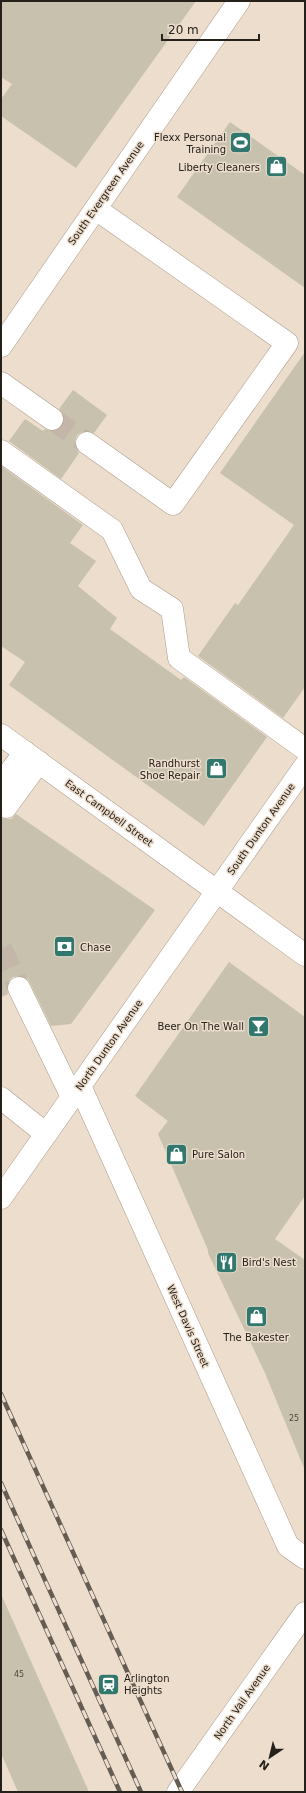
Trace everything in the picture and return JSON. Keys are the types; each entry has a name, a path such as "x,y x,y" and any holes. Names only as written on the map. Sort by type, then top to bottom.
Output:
{"street":[{"name":"South Evergreen Avenue","path":"1,346 239,1"},
{"path":"87,443 173,504 287,343 96,208"},
{"path":"1,383 52,419"},
{"path":"1,452 112,530 141,589 172,609 179,658 305,749"},
{"name":"East Campbell Street","path":"3,740 32,757 305,955"},
{"path":"1,784 32,757"},
{"path":"6,807 32,757"},
{"name":"South Dunton Avenue","path":"217,891 305,766"},
{"name":"North Dunton Avenue","path":"1,1198 217,891"},
{"name":"West Davis Street","path":"19,988 76,1091 288,1546 305,1558"},
{"path":"1,1098 46,1134"},
{"name":"North Vail Avenue","path":"178,1792 305,1613"}],"building":[{"path":"1,1 196,1 76,168 1,116 1,99 12,84 1,77"},
{"path":"230,122 305,175 305,288 177,197"},
{"path":"305,352 305,687 283,718 198,656 235,603 238,605 294,525 220,473"},
{"path":"73,390 107,415 94,433 88,431 77,435 75,442 79,453 61,479 9,441 25,419 43,431 45,429 51,431 58,430 62,426 64,420 63,414 59,409"},
{"path":"1,466 83,525 70,543 96,561 78,586 117,618 110,629 181,680 184,677 267,737 204,826 9,685 25,662 1,646"},
{"name":"Chase","path":"16,814 155,910 71,1024 51,1026 26,977 13,977 8,981 8,994 1,997 1,818 11,819"},
{"path":"229,962 305,1017 305,1196 275,1239 305,1260 304,1468 265,1373 208,1253 158,1134 168,1121 135,1096"},
{"path":"1,1594 89,1792 18,1792 1,1753"}],"tunnel":[{"path":"52,419 87,443"},
{"path":"1,948 19,988"}],"railway":[{"path":"1,1394 182,1792"},
{"path":"1,1483 141,1792"},
{"path":"1,1530 120,1792"}],"place":[{"name":"Flexx Personal Training","path":"241,143"},
{"name":"Liberty Cleaners","path":"276,167"},
{"name":"Randhurst Shoe Repair","path":"216,769"},
{"name":"Chase","path":"65,947"},
{"name":"Beer On The Wall","path":"259,1026"},
{"name":"Pure Salon","path":"176,1154"},
{"name":"Bird's Nest","path":"226,1262"},
{"name":"The Bakester","path":"256,1317"},
{"name":"Arlington Heights","path":"108,1684"}]}
